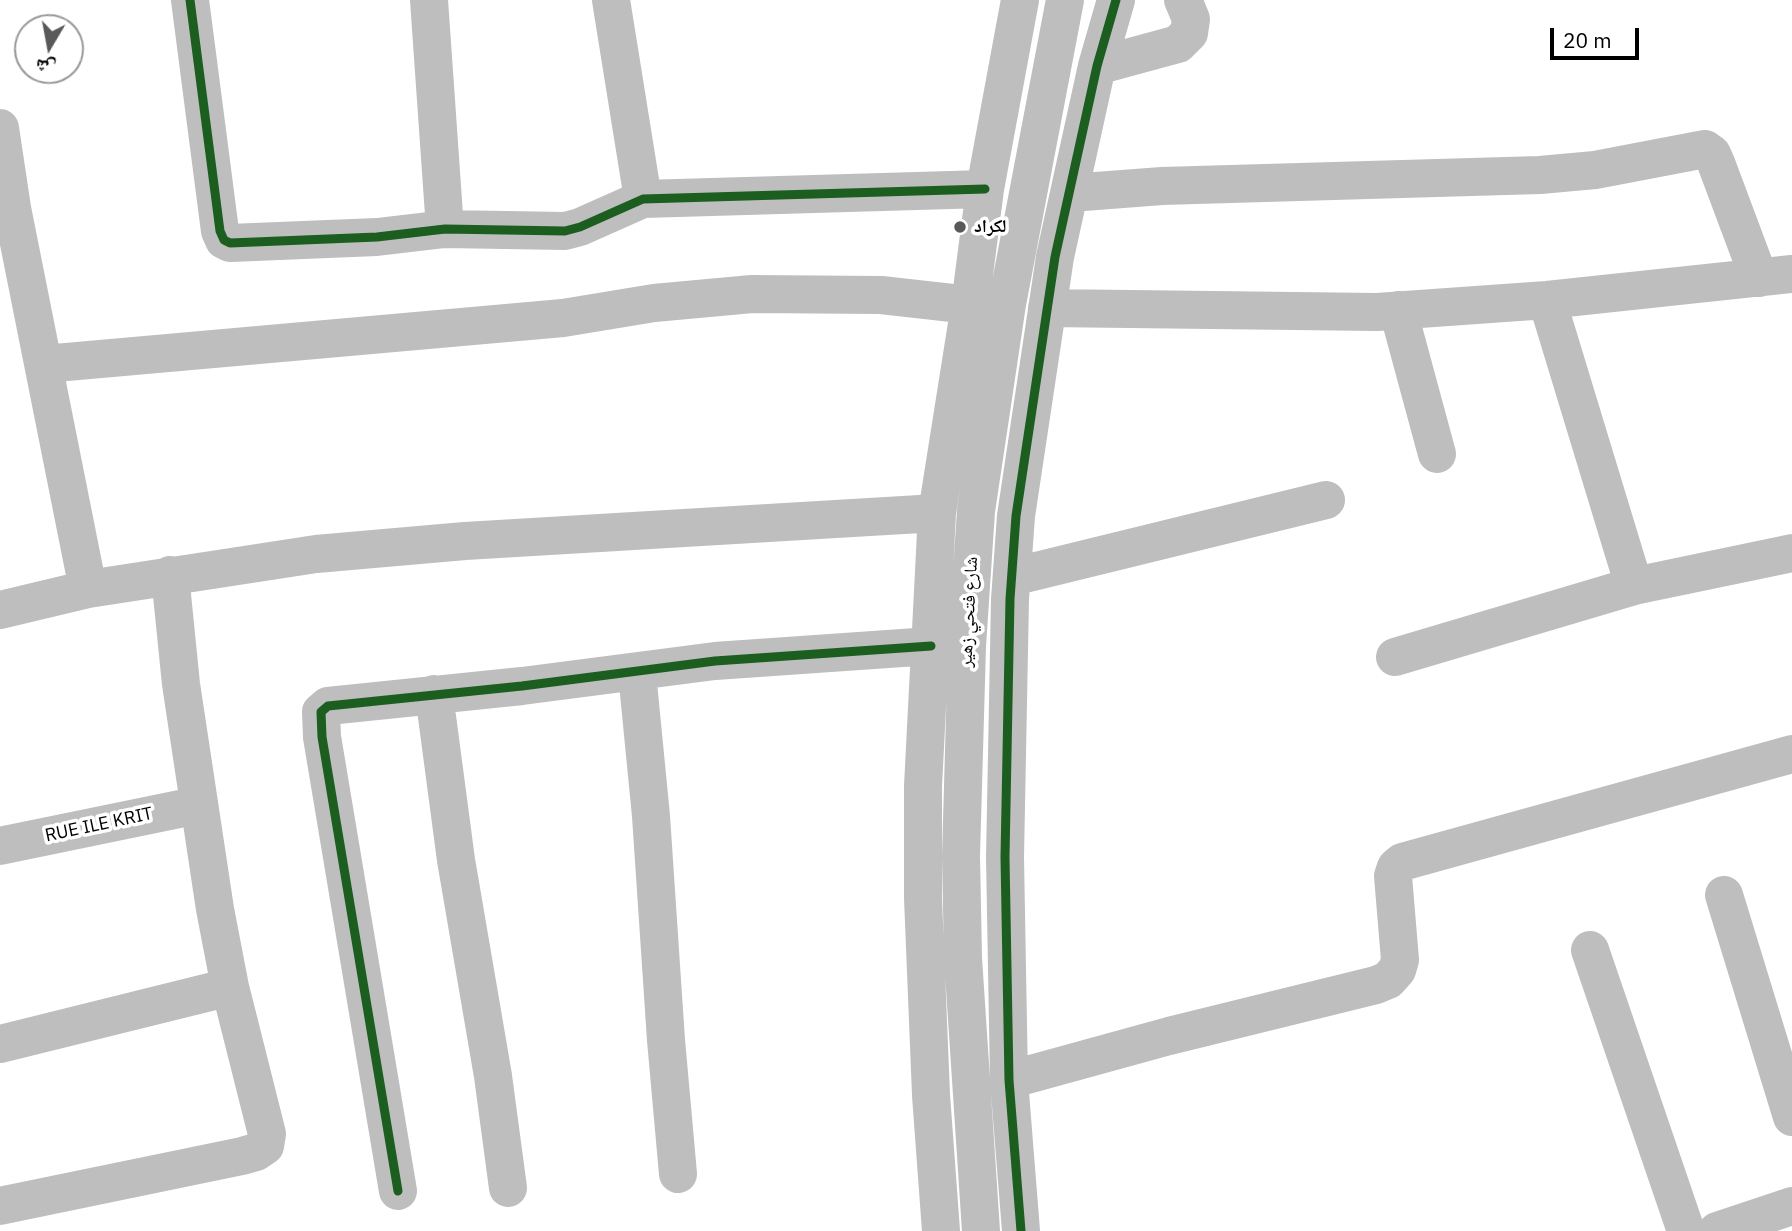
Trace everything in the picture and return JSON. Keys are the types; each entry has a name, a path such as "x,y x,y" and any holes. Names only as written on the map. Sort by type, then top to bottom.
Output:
{"street":[{"path":"190,0 220,231 224,240 236,244 377,237 445,229 565,231 643,199 985,189"},
{"path":"429,0 445,229"},
{"path":"611,0 643,199"},
{"name":"شارع فتحي زهير","path":"941,1231 931,1095 923,898 923,786 937,513 970,305 985,189 1020,0"},
{"name":"شارع فتحي زهير","path":"981,1231 963,958 961,856 967,646 973,552 976,511 1007,304 1066,0"},
{"path":"1020,1231 1009,1080 1005,857 1012,577 1018,502 1055,257 1097,66 1116,0"},
{"path":"1097,66 1178,44 1189,33 1191,19 1183,0"},
{"path":"0,128 12,208 88,589"},
{"path":"1047,307 1377,312 1547,300 1775,276 1712,154 1704,149 1595,170 1540,175 1162,186 1070,192"},
{"path":"44,364 564,317 654,303 752,294 881,295 970,305"},
{"path":"1547,300 1634,586"},
{"path":"1398,310 1437,454"},
{"path":"1012,577 1326,500"},
{"path":"0,610 88,589 316,554 465,541 937,513"},
{"path":"1395,657 1634,586 1792,553"},
{"path":"0,1206 242,1156 265,1146 267,1134 230,987 199,805 181,684 170,575"},
{"path":"398,1191 322,737 321,712 328,706 637,673 715,662 931,646"},
{"path":"637,673 651,816 678,1174"},
{"path":"434,694 456,860 493,1076 508,1188"},
{"path":"1009,1080 1388,980 1397,970 1400,960 1393,876 1396,867 1402,862 1792,754"},
{"name":"RUE ILE KRIT","path":"0,846 199,805"},
{"path":"1724,895 1792,1117"},
{"path":"1590,950 1686,1231"},
{"path":"0,1044 230,987"},
{"path":"1717,1231 1792,1206"}],"cycle path":[{"path":"190,0 220,231 224,240 230,243 377,237 445,229 565,231 643,199 985,189"},
{"path":"1021,1231 1009,1080 1005,857 1010,599 1016,516 1055,257 1097,66 1116,0"},
{"path":"398,1191 322,737 321,712 328,706 522,686 715,661 931,646"}],"place":[{"name":"لكراد","path":"960,227"}]}
